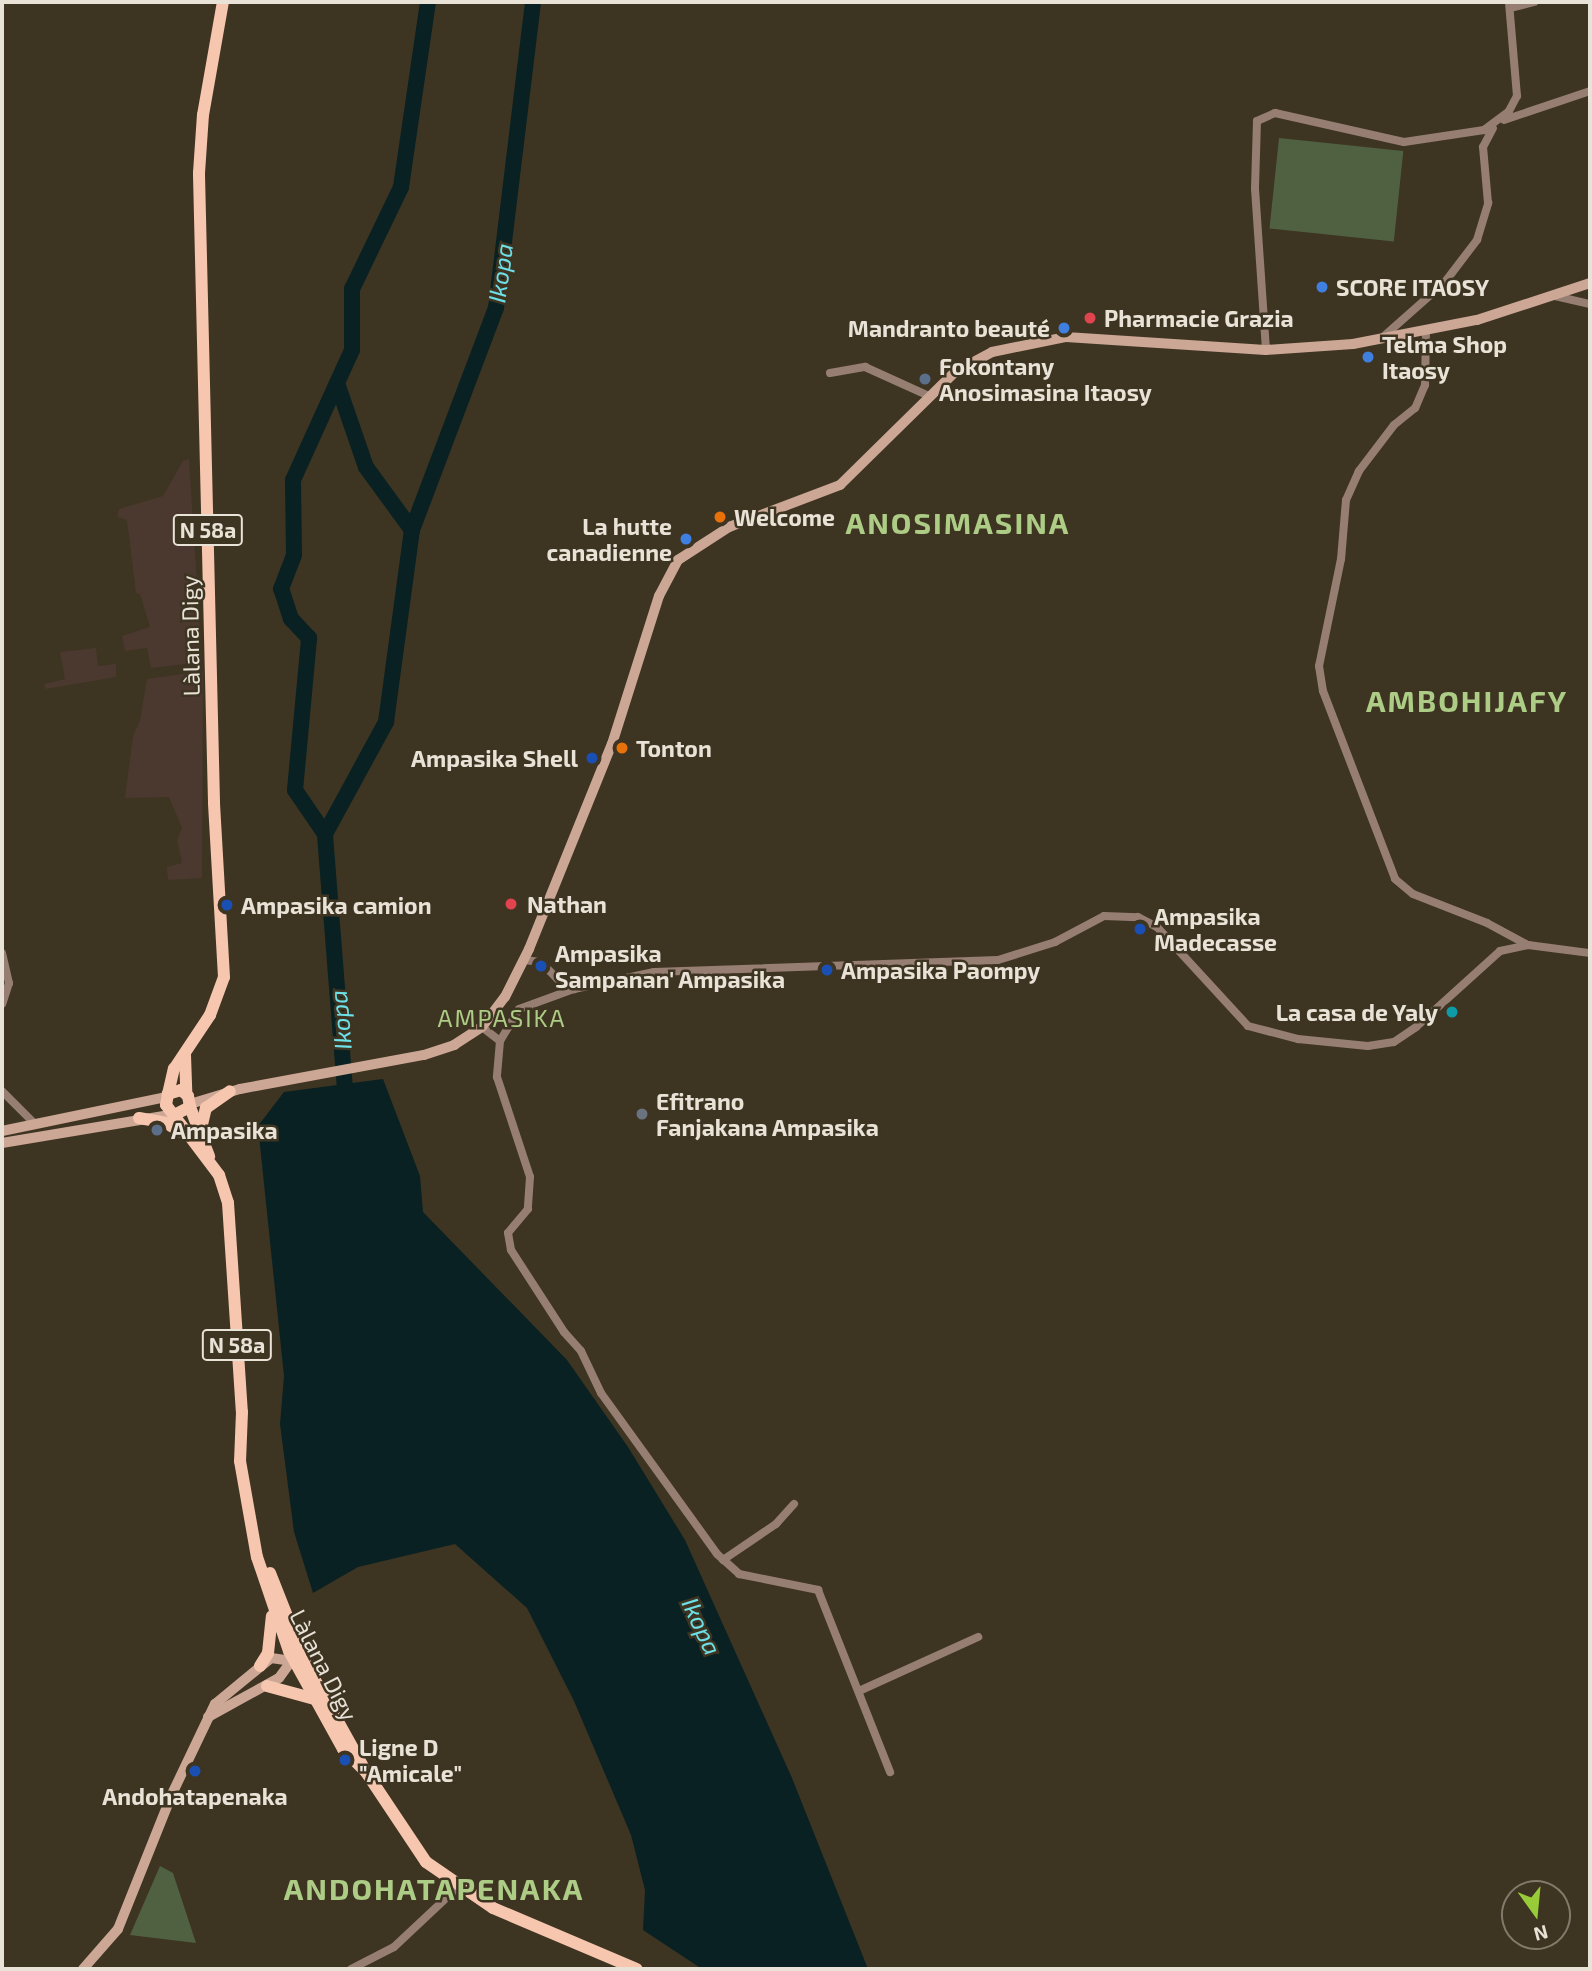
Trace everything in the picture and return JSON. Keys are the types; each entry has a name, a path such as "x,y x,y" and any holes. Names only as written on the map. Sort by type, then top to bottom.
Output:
{"main road":[{"name":"Làlana Digy","path":"186,1051 210,1015 224,978 214,802 199,173 205,102 223,2"},
{"name":"N 58a","path":"167,1096 174,1069 186,1051"},
{"name":"N 58a","path":"186,1051 189,1100 195,1135"},
{"path":"177,1090 189,1100 176,1115 168,1110 167,1096 177,1090"},
{"path":"139,1118 166,1123 195,1135 206,1108 235,1090"},
{"name":"N 58a","path":"176,1115 195,1135"},
{"name":"Làlana Digy","path":"195,1135 222,1183 233,1241 242,1412 240,1461 251,1526 272,1609 366,1772 426,1861 493,1908 637,1969"},
{"name":"Làlana Digy","path":"251,1526 315,1699 343,1749 366,1772"},
{"path":"260,1666 270,1642 272,1609"},
{"path":"267,1686 315,1699"}],"street":[{"path":"1266,350 1255,188 1258,121 1275,113 1404,142 1484,130 1509,111 1517,96 1509,5 1534,2"},
{"path":"1381,339 1445,282 1477,240 1488,203 1482,163 1490,131 1507,118 1590,91"},
{"path":"189,1100 406,1059 454,1045 482,1027 524,960 611,744 659,596 678,560 729,527 840,485 955,372 992,352 1055,339 1121,338 1266,350 1381,339 1555,296 1590,283"},
{"path":"1555,296 1590,304"},
{"path":"1426,330 1425,385 1415,408 1394,425 1359,471 1346,500 1341,559 1319,666 1322,691 1395,879 1413,894 1487,923 1528,945"},
{"path":"830,373 864,366 929,396"},
{"path":"890,1772 818,1590 739,1574 723,1560 607,1403 582,1351 564,1332 511,1250 508,1233 528,1209 530,1177 498,1077 500,1041 519,1009 574,989 654,972 998,960 1055,942 1104,916 1138,916 1157,927 1248,1026 1298,1040 1368,1046 1394,1042 1500,951 1528,945 1590,953"},
{"path":"2,953 9,983 2,1004"},
{"path":"524,960 541,962 560,982 574,989"},
{"path":"482,1027 500,1041"},
{"path":"2,1091 35,1124"},
{"path":"2,1131 167,1096"},
{"path":"2,1143 139,1118 176,1115"},
{"path":"723,1560 776,1524 794,1504"},
{"path":"859,1691 978,1637"},
{"path":"83,1969 118,1929 215,1704 260,1666 282,1656 299,1657"},
{"path":"208,1717 267,1686 299,1657"},
{"path":"351,1969 394,1947 459,1886"}],"shaded area":[{"path":"189,459 202,662 151,668 147,648 125,651 122,636 150,627 140,594 136,593 127,520 117,517 119,509 163,496 183,461"},
{"path":"96,648 98,666 116,664 116,677 46,689 44,684 65,679 60,652"},
{"path":"203,671 202,878 168,880 167,867 182,863 177,840 182,828 169,797 125,798 133,736 140,721 147,679"}],"green space":[{"path":"1279,138 1403,151 1394,242 1269,229"},
{"path":"160,1866 173,1873 196,1943 130,1935"}],"water":[{"path":"383,1079 420,1176 423,1212 567,1360 628,1447 685,1540 792,1778 868,1969 702,1969 643,1930 645,1890 631,1835 574,1701 527,1608 455,1544 358,1567 313,1593 294,1532 280,1424 284,1376 258,1126 284,1092"}],"waterway":[{"name":"Ikopa","path":"346,1102 325,834 295,790 309,638 291,619 281,589 294,555 293,480 352,350 352,289 401,187 428,2"},
{"name":"Ikopa","path":"325,834 386,722 412,530 496,308 533,2"},
{"name":"Ikopa","path":"337,383 366,467 412,530"}],"place":[{"name":"SCORE ITAOSY","path":"1322,287"},
{"name":"Pharmacie Grazia","path":"1090,318"},
{"name":"Mandranto beauté","path":"1064,328"},
{"name":"Telma Shop Itaosy","path":"1368,357"},
{"name":"Fokontany Anosimasina Itaosy","path":"925,379"},
{"name":"Welcome","path":"720,517"},
{"name":"La hutte canadienne","path":"686,539"},
{"name":"Tonton","path":"622,748"},
{"name":"Ampasika Shell","path":"592,758"},
{"name":"Nathan","path":"511,904"},
{"name":"Ampasika camion","path":"227,905"},
{"name":"Ampasika Madecasse","path":"1140,929"},
{"name":"Ampasika Sampanan' Ampasika","path":"541,966"},
{"name":"Ampasika Paompy","path":"827,970"},
{"name":"La casa de Yaly","path":"1452,1012"},
{"name":"Efitrano Fanjakana Ampasika","path":"642,1114"},
{"name":"Ampasika","path":"157,1130"},
{"name":"Ligne D \"Amicale\"","path":"345,1760"},
{"name":"Andohatapenaka","path":"195,1771"}],"district":[{"name":"ANOSIMASINA","path":"958,522"},
{"name":"AMBOHIJAFY","path":"1467,700"},
{"name":"AMPASIKA","path":"502,1018"},
{"name":"ANDOHATAPENAKA","path":"434,1888"}]}
